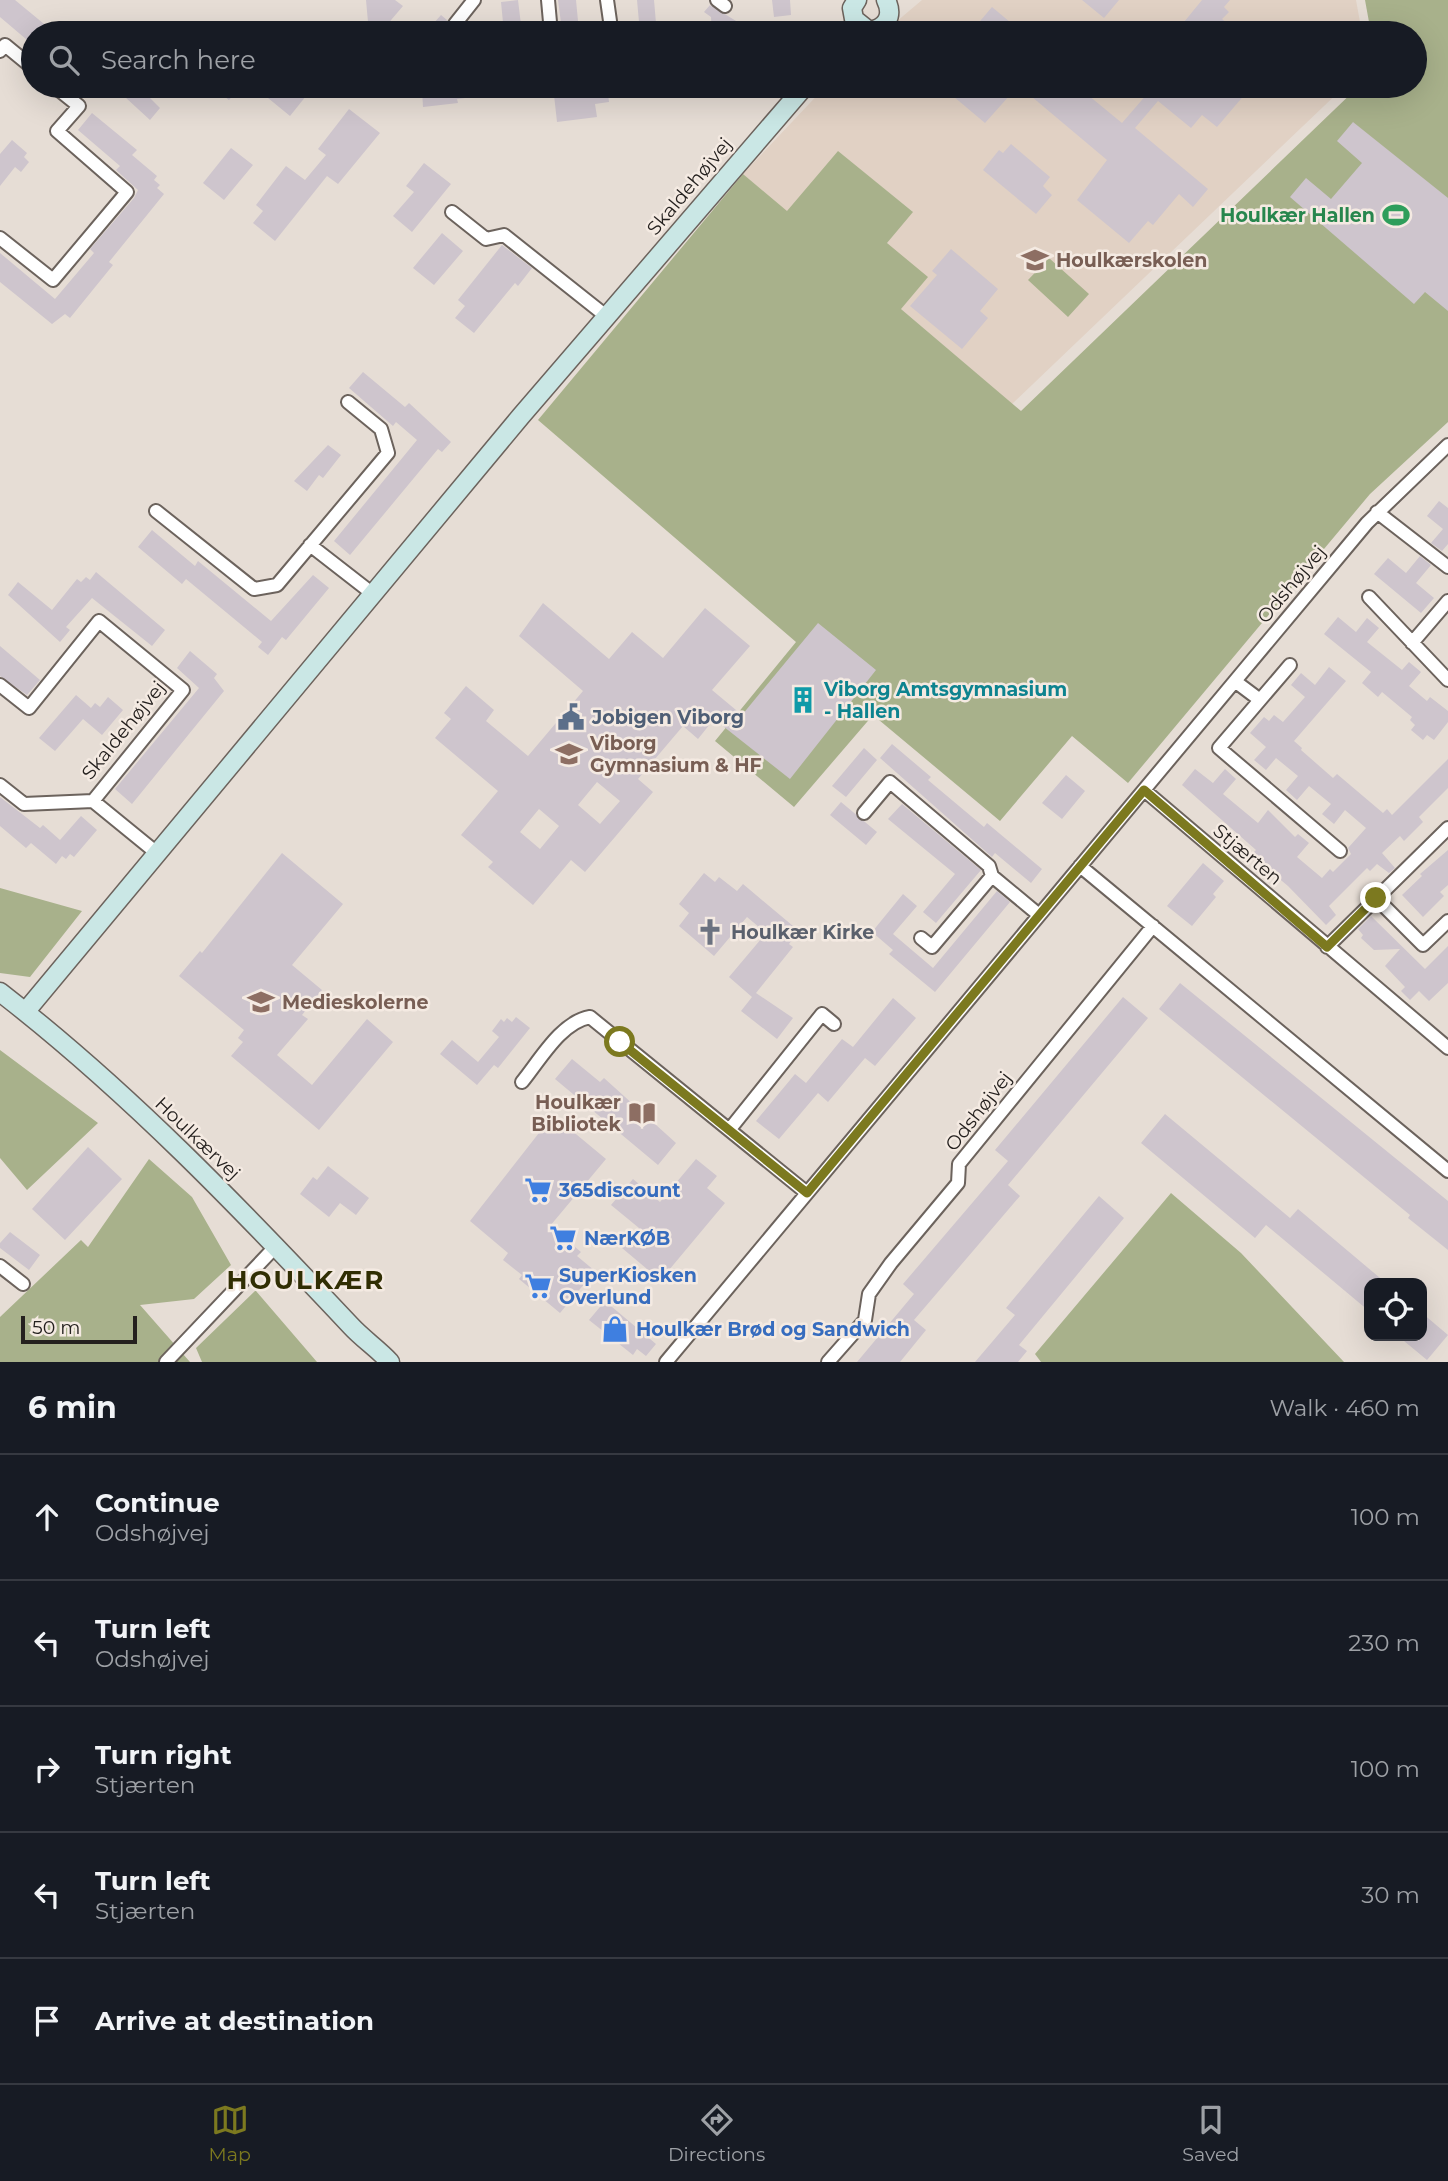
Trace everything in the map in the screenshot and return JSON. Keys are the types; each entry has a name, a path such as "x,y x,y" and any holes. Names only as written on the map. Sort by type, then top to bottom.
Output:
{"street":[{"path":"457,21 474,0"},
{"path":"548,0 551,21"},
{"path":"607,0 610,21"},
{"path":"853,21 852,14 857,0"},
{"path":"886,21 890,16 890,1"},
{"path":"0,51 5,45 21,58"},
{"path":"0,238 53,280 127,192 57,131 79,106 69,98"},
{"name":"Skaldehøjvej","path":"26,1012 606,316 795,98"},
{"path":"452,212 486,239 504,235 606,316"},
{"path":"156,511 254,589 277,585 388,453 381,429 348,402"},
{"name":"Odshøjvej","path":"666,1362 1377,512 1448,445"},
{"path":"1377,512 1448,567"},
{"path":"310,545 373,594"},
{"path":"1369,597 1448,680"},
{"path":"1412,643 1448,601"},
{"name":"Skaldehøjvej","path":"0,685 29,708 99,621 183,690 93,801"},
{"path":"1290,666 1219,748 1340,851"},
{"path":"1236,681 1260,700"},
{"path":"864,813 890,782 989,866 992,876 1039,915"},
{"name":"Skaldehøjvej","path":"0,785 24,804 93,801 158,854"},
{"name":"Stjærten","path":"1144,790 1448,1048"},
{"path":"1327,947 1448,828"},
{"path":"1080,866 1448,1171"},
{"path":"921,938 932,947 992,876"},
{"path":"1376,898 1423,945 1448,921"},
{"name":"Odshøjvej","path":"828,1362 864,1320 869,1294 891,1263 958,1183 959,1164 1153,926"},
{"name":"Houlkærvej","path":"0,992 120,1093 276,1245 354,1329 390,1362"},
{"path":"730,1129 822,1014 834,1024"},
{"path":"522,1082 577,1019 590,1017 807,1193"},
{"path":"168,1362 276,1245"},
{"path":"0,1266 23,1284"},
{"name":"Houlkærvej","path":"354,1329 374,1362"}],"shaded area":[{"path":"922,0 1356,0 1360,21 897,21"},
{"name":"Houlkærskolen","path":"815,98 1332,98 1012,404 901,309 887,243 912,211 838,152 787,212 743,174"}],"green space":[{"path":"1365,0 1448,0 1448,422 1370,494 1128,783 1072,736 1000,821 873,715 794,807 715,741 796,642 538,420 743,174 787,211 838,151 913,212 887,243 928,277 901,309 1021,411 1347,98 1427,98 1427,21 1369,21"},
{"path":"1049,258 1089,294 1068,317 1028,280"},
{"path":"0,888 82,911 30,977 0,973"},
{"path":"0,1050 98,1123 27,1190 0,1158"},
{"path":"149,1159 192,1197 231,1265 194,1299 140,1305 190,1362 0,1362 0,1317 81,1240 88,1247"},
{"path":"1171,1193 1241,1253 1344,1362 1041,1362 1035,1354"},
{"path":"255,1291 317,1362 202,1362 196,1348"}],"building":[{"path":"0,0 15,0 40,21 21,21 21,35 0,17"},
{"path":"366,0 395,0 403,6 390,21 368,21"},
{"path":"518,0 521,21 503,21 501,2"},
{"path":"558,0 576,0 578,21 561,21"},
{"path":"637,0 654,0 656,21 639,21"},
{"path":"772,0 790,0 791,15 774,17"},
{"path":"1082,0 1119,0 1104,18"},
{"path":"1202,0 1230,0 1224,7 1229,12 1222,19 1224,21 1185,21"},
{"path":"710,5 736,21 711,21 711,17 704,12"},
{"path":"992,7 1009,21 980,21"},
{"path":"441,15 447,20 447,21 436,21"},
{"path":"126,98 150,98 160,108 150,120"},
{"path":"268,98 304,98 290,116"},
{"path":"422,98 465,98 457,99 458,103 423,107"},
{"path":"554,98 608,98 609,102 595,104 597,117 557,122"},
{"path":"955,98 1007,98 985,123"},
{"path":"1033,98 1092,98 1122,123 1144,98 1242,98 1217,127 1202,115 1191,128 1158,101 1135,128 1208,189 1193,207 1179,194 1153,225 1148,221 1129,243 1077,200 1107,160"},
{"path":"349,109 380,133 338,184 327,176 275,241 253,223 263,211 256,205 286,166 305,180 326,155 318,149"},
{"path":"92,113 137,150 132,155 157,176 154,180 160,185 157,188 164,194 109,262 113,265 70,318 65,314 52,324 0,282 0,253 55,299 94,253 90,249 134,198 138,190 116,170 120,166 78,130"},
{"name":"Houlkær Hallen","path":"1353,122 1448,198 1448,311 1425,292 1414,304 1290,197 1306,178 1331,199 1362,163 1337,141"},
{"path":"12,140 27,153 24,157 29,162 21,172 15,167 0,186 0,154"},
{"path":"1011,144 1050,177 1043,186 1052,195 1036,214 983,170 999,150 1003,153"},
{"path":"231,148 253,165 224,200 203,183"},
{"path":"424,163 451,184 412,232 393,216 414,192 406,186"},
{"path":"442,233 463,251 434,285 413,268"},
{"path":"502,245 532,268 518,286 515,283 474,333 455,318 465,306 458,300"},
{"path":"951,249 998,289 980,311 988,318 962,349 910,306 937,275 932,271"},
{"path":"363,372 405,407 409,403 451,442 442,452 438,449 350,555 334,541 417,440 396,422 393,426 349,388"},
{"path":"328,445 341,455 323,478 319,475 307,491 294,481"},
{"path":"1439,501 1448,508 1448,544 1442,551 1431,543 1443,529 1427,516"},
{"path":"152,530 195,566 198,561 271,621 313,575 329,588 286,640 282,637 268,655 258,647 262,642 186,579 182,584 138,547"},
{"path":"1420,556 1431,565 1416,583 1434,598 1421,613 1374,574 1388,558 1406,573"},
{"path":"96,572 165,630 152,646 92,598 66,627 70,630 60,642 8,595 18,582 52,610 77,579 81,582 86,577 90,580"},
{"name":"Viborg Gymnasium & HF","path":"543,603 609,659 632,632 663,658 705,608 750,646 712,690 742,715 818,623 876,670 790,779 714,719 698,739 683,726 638,779 653,792 585,872 571,860 533,905 488,867 493,862 461,835 498,791 435,738 451,719 444,713 466,686 494,710 486,721 528,756 583,691 519,636","holes":["597,782 620,801 600,824 578,805","539,809 559,826 540,849 520,832"]},
{"path":"1338,617 1356,632 1367,618 1379,628 1367,642 1402,670 1409,662 1421,672 1409,686 1427,701 1430,697 1448,711 1448,722 1434,740 1427,735 1423,740 1411,730 1415,725 1410,720 1412,717 1382,692 1378,697 1362,683 1371,672 1324,634"},
{"path":"0,646 40,680 27,695 0,676"},
{"path":"190,651 217,674 214,678 224,691 132,804 115,789 199,688 177,668"},
{"path":"1329,667 1346,681 1294,741 1301,750 1333,778 1337,774 1383,813 1387,809 1392,815 1448,759 1448,788 1419,817 1423,822 1404,841 1400,836 1382,853 1395,868 1389,873 1377,864 1370,871 1367,868 1329,906 1336,915 1326,925 1288,886 1251,855 1256,850 1182,785 1195,769 1213,783 1225,769 1236,779 1223,794 1258,823 1268,810 1295,837 1298,834 1309,843 1297,857 1322,878 1330,869 1333,872 1351,854 1348,848 1366,828 1345,810 1334,824 1322,814 1331,804 1309,786 1297,800 1286,790 1298,776 1276,758 1266,770 1254,760 1266,747 1250,733 1264,717 1269,721 1274,715 1283,722 1305,697 1291,685 1301,673 1315,685"},
{"path":"76,695 91,708 95,703 100,707 108,697 123,710 102,735 83,719 55,751 39,738"},
{"path":"892,744 931,777 928,780 984,827 987,823 1042,869 1031,883 995,853 992,857 880,758"},
{"path":"864,748 877,760 846,797 832,786"},
{"path":"1066,775 1085,791 1062,819 1042,803"},
{"path":"0,797 40,828 43,825 60,840 81,816 97,830 74,857 70,854 66,859 62,856 56,864 31,843 26,848 0,826"},
{"path":"841,802 877,832 866,845 830,815"},
{"path":"902,804 981,870 936,923 923,912 955,874 888,819"},
{"path":"1448,850 1448,885 1440,892 1444,896 1423,917 1402,895 1422,876 1420,874"},
{"name":"Medieskolerne","path":"282,853 343,904 292,965 322,990 302,1015 308,1019 277,1055 312,1085 367,1019 393,1042 319,1130 231,1056 243,1042 238,1038 244,1030 179,976 200,951 202,953"},
{"path":"1203,863 1224,881 1213,894 1216,897 1192,926 1167,906"},
{"name":"Houlkær Kirke","path":"704,873 715,882 719,877 737,891 743,884 799,931 789,944 793,947 756,993 793,1018 777,1039 741,1011 752,997 729,977 766,933 747,917 714,956 679,926 689,913 679,904"},
{"path":"997,891 1010,902 935,992 889,954 893,950 872,932 903,894 917,906 893,934 933,968"},
{"path":"1371,916 1425,969 1448,946 1448,983 1429,1001 1419,991 1410,1000 1401,991 1405,987 1385,966 1400,949 1374,950 1361,938 1363,935 1358,929"},
{"path":"1180,983 1448,1201 1448,1250 1408,1218 1410,1215 1159,1009"},
{"path":"1123,997 1148,1018 1008,1185 1020,1196 914,1320 926,1330 900,1362 857,1362 914,1294 903,1284 1008,1161 995,1150"},
{"path":"893,998 916,1018 875,1066 865,1058 828,1102 818,1093 779,1139 756,1121 795,1074 806,1083 842,1039 853,1047"},
{"path":"516,1017 530,1028 498,1068 494,1065 477,1085 440,1054 452,1040 478,1062 499,1037 492,1031 501,1019 504,1022 507,1018 512,1022"},
{"path":"572,1059 600,1082 604,1078 676,1143 658,1165 555,1079"},
{"path":"1165,1114 1290,1218 1298,1209 1380,1278 1364,1278 1364,1307 1266,1225 1255,1238 1141,1143"},
{"name":"365discount","path":"553,1115 606,1159 550,1226 581,1252 577,1256 595,1271 560,1313 519,1279 522,1275 503,1260 508,1253 470,1221"},
{"path":"88,1147 122,1179 65,1240 32,1209"},
{"path":"696,1159 717,1176 707,1188 725,1203 664,1276 647,1269 622,1248 639,1228 611,1205 633,1179 660,1202"},
{"path":"328,1166 369,1198 356,1215 340,1203 329,1217 300,1194 313,1177 317,1180"},
{"path":"1099,1196 1124,1218 1019,1345 1027,1351 1018,1362 975,1362 1015,1315 1006,1308"},
{"path":"10,1232 40,1255 29,1270 0,1248 0,1243"},
{"path":"605,1301 656,1344 646,1356 637,1349 633,1355 589,1320"},
{"path":"1427,1317 1448,1335 1427,1360 1404,1341 1427,1341"}],"place":[{"name":"Houlkær Hallen","path":"1396,215"},
{"name":"Houlkærskolen","path":"1035,260"},
{"name":"Viborg Amtsgymnasium - Hallen","path":"803,700"},
{"name":"Jobigen Viborg","path":"571,717"},
{"name":"Viborg Gymnasium & HF","path":"569,754"},
{"name":"Houlkær Kirke","path":"710,932"},
{"name":"Medieskolerne","path":"261,1002"},
{"name":"Houlkær Bibliotek","path":"642,1113"},
{"name":"365discount","path":"538,1190"},
{"name":"NærKØB","path":"563,1238"},
{"name":"SuperKiosken Overlund","path":"538,1286"},
{"name":"Houlkær Brød og Sandwich","path":"615,1329"}],"district":[{"name":"HOULKÆR","path":"306,1280"}],"route":[{"path":"620,1042 807,1193 1144,790 1327,947 1376,898"}]}
